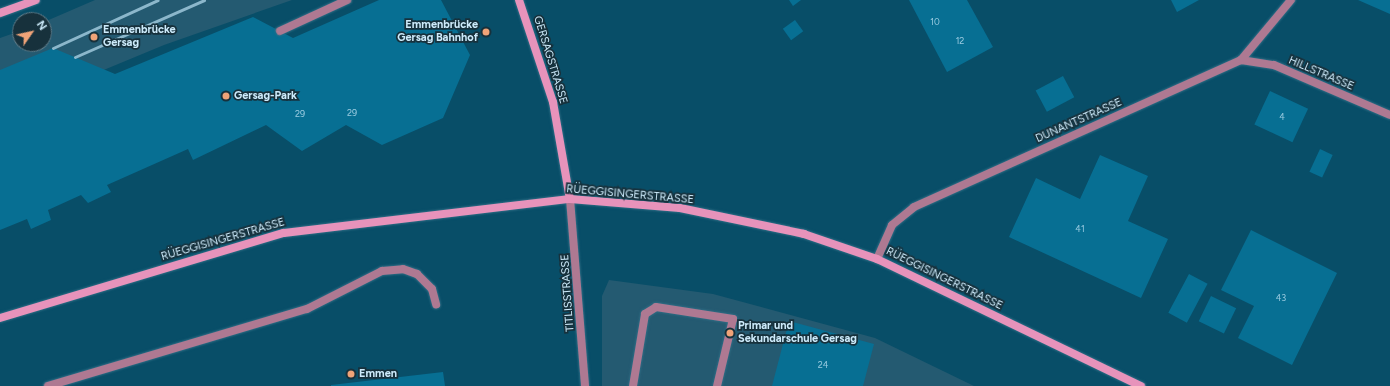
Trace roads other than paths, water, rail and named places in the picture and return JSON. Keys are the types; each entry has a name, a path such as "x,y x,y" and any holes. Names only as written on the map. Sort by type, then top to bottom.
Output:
{"street":[{"path":"0,13 36,0"},
{"path":"280,31 347,0"},
{"name":"GERSAGSTRASSE","path":"519,0 553,102 570,199"},
{"name":"DUNANTSTRASSE","path":"877,259 892,225 914,207 1241,60 1291,0"},
{"name":"HILLSTRASSE","path":"1241,60 1274,65 1390,115"},
{"name":"RÜEGGISINGERSTRASSE","path":"0,318 284,233 570,199 680,208 738,218 804,234 877,259 1141,386"},
{"name":"TITLISSTRASSE","path":"570,199 586,386"},
{"path":"48,386 307,309 382,271 403,269 417,274 432,289 436,304"},
{"path":"633,386 645,314 656,307 732,319 717,386"}],"railway":[{"path":"53,48 158,0"},
{"path":"75,57 204,0"}],"place":[{"name":"Emmenbrücke Gersag Bahnhof","path":"486,32"},
{"name":"Emmenbrücke Gersag","path":"94,37"},
{"name":"Gersag-Park","path":"226,96"},
{"name":"Primar und Sekundarschule Gersag","path":"730,333"},
{"name":"Emmen","path":"351,374"}]}
